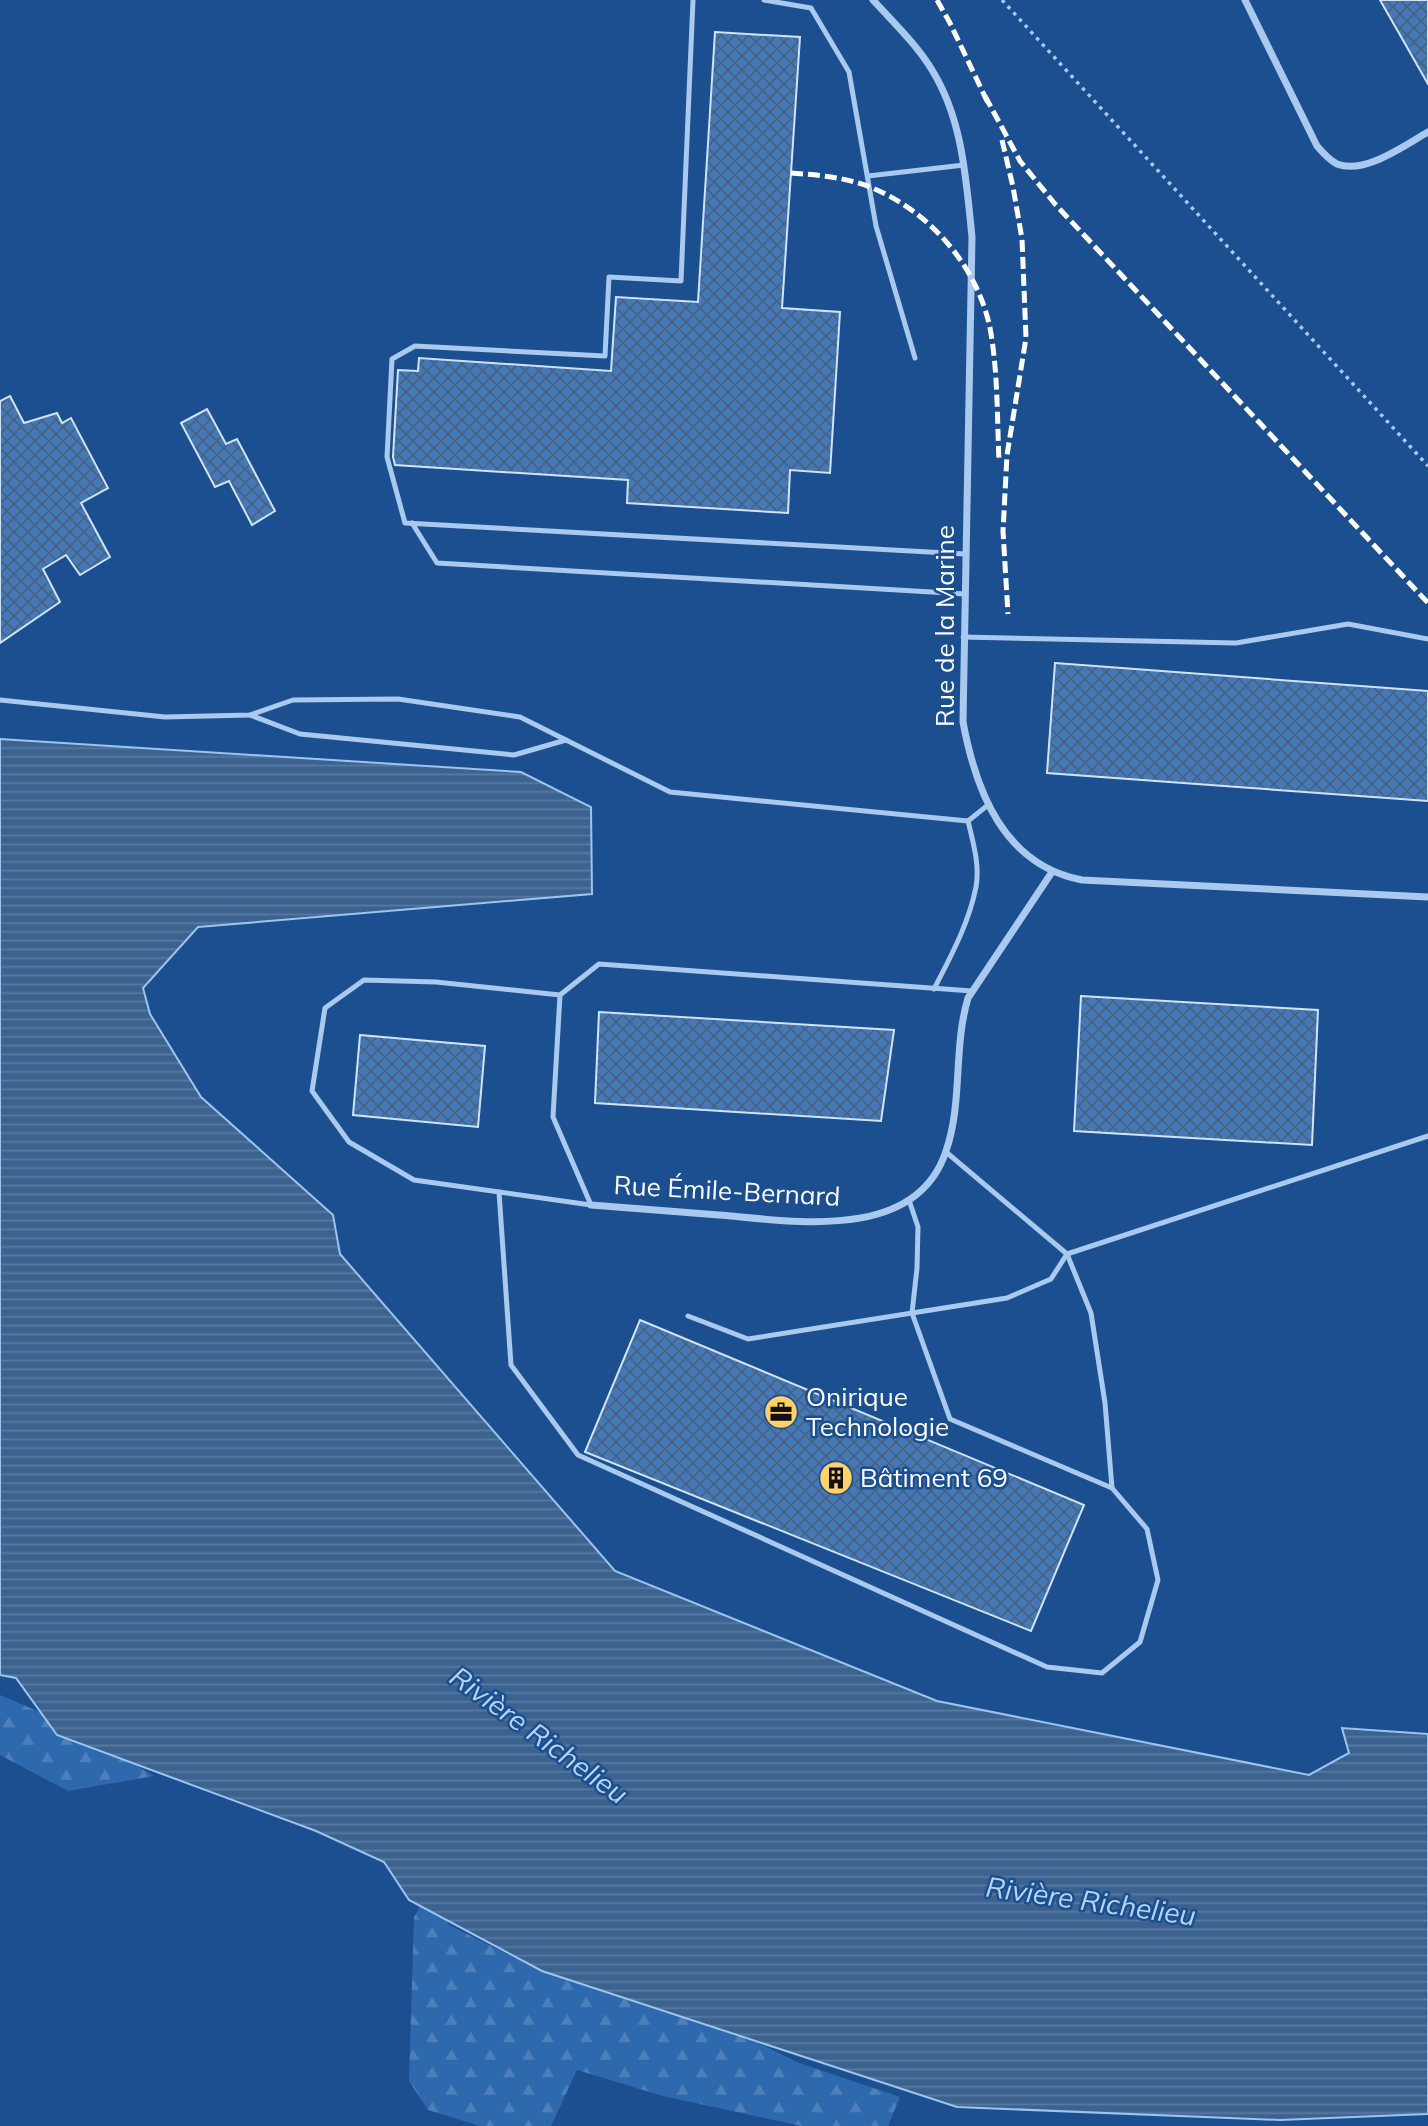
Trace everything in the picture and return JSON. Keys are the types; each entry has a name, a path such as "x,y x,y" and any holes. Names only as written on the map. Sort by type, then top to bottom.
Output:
{"street":[{"name":"Rue de la Marine","path":"873,0 932,70 953,115 964,165 972,237 963,722 970,757 981,793 988,805 1012,839 1052,872 1082,880 1428,897"},
{"path":"1245,0 1317,146 1337,164 1350,167 1365,164 1428,132"},
{"name":"Rue Émile-Bernard","path":"591,1205 816,1223 870,1217 890,1211 909,1200 938,1171 946,1152 956,1108 964,1014 972,991 1052,872"}],"lane":[{"path":"693,0 681,281 609,277 605,356 415,346 392,359 387,457 405,523 965,554"},
{"path":"764,0 811,8 849,72 876,226 915,358"},
{"path":"868,176 964,165"},
{"path":"412,523 437,563 964,594"},
{"path":"964,637 1236,643 1348,624 1428,639"},
{"path":"0,700 165,717 250,715 293,700 398,699 520,717 670,792 968,821 988,805"},
{"path":"250,715 300,734 514,755 566,740"},
{"path":"934,989 961,935 976,885 975,851 968,821"},
{"path":"591,1205 414,1180 349,1142 312,1091 325,1008 364,980 436,982 559,995 599,964 972,991"},
{"path":"559,995 553,1117 591,1205"},
{"path":"688,1316 747,1339 1007,1298 1051,1279 1067,1254 1428,1136"},
{"path":"946,1152 1067,1254 1091,1313 1105,1403 1112,1488"},
{"path":"499,1192 511,1365 578,1455 1046,1667 1102,1673 1140,1642 1158,1580 1147,1529 1112,1488 950,1419 912,1313 918,1227 909,1200"}],"path":[{"path":"1002,0 1428,466"}],"green space":[{"path":"0,1695 72,1726 154,1776 68,1791 0,1755"},
{"path":"429,1892 449,1925 529,1965 702,2015 799,2063 900,2097 888,2126 801,2126 663,2096 577,2070 551,2126 480,2126 428,2110 409,2081 414,1917"}],"water":[{"name":"Rivière Richelieu","path":"0,739 521,772 591,807 592,894 198,927 143,988 150,1014 201,1097 333,1215 340,1254 615,1571 937,1701 1309,1775 1349,1753 1342,1728 1428,1734 1428,2114 1280,2120 957,2107 542,1971 409,1900 384,1862 316,1831 57,1735 16,1678 0,1675"}],"building":[{"path":"1380,0 1428,0 1428,84"},
{"path":"715,32 800,37 782,308 840,312 830,473 790,470 788,513 627,503 628,480 395,465 393,457 398,370 418,371 419,358 611,371 616,297 698,302"},
{"path":"10,396 24,423 57,413 62,423 71,418 108,488 81,503 110,557 80,575 66,555 43,569 60,602 0,643 0,401"},
{"path":"207,409 226,444 237,439 275,511 252,525 229,481 215,487 181,423"},
{"path":"1055,663 1428,691 1428,801 1047,773"},
{"path":"1081,996 1318,1010 1312,1145 1074,1131"},
{"path":"599,1012 894,1030 881,1121 595,1103"},
{"path":"360,1035 485,1046 478,1127 353,1115"},
{"name":"Bâtiment 69","path":"640,1320 1084,1505 1031,1631 585,1452"}],"railway":[{"path":"937,0 988,103"},
{"path":"985,96 1020,161 1055,204 1428,603"},
{"path":"1002,140 1022,239 1026,338 1007,455 1003,531 1008,614"},
{"path":"791,173 850,181 891,197 930,225 962,262 983,305 993,344 999,461"}],"place":[{"name":"Onirique Technologie","path":"781,1412"},
{"name":"Bâtiment 69","path":"836,1478"}]}
